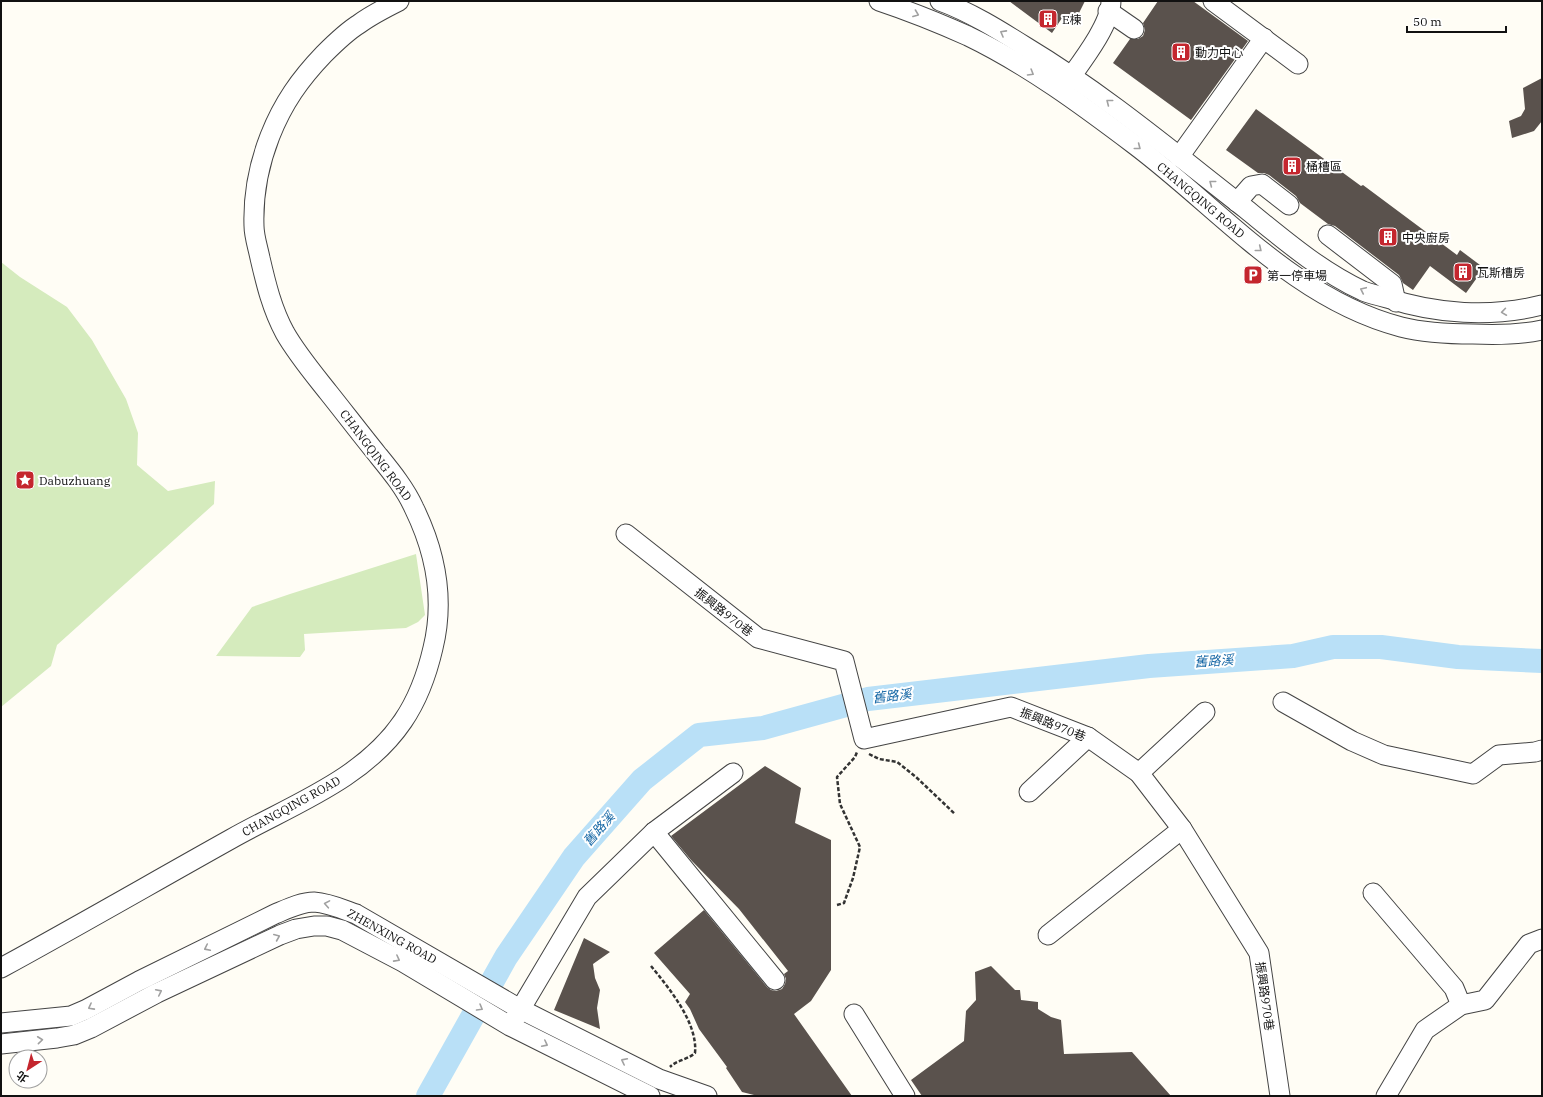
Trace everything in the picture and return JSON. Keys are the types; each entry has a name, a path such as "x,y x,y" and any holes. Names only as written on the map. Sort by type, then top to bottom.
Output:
{"street":[{"name":"CHANGQING ROAD","path":"1,968 257,824 337,783 371,755 401,725 414,704 430,662 436,636 439,610 439,592 435,567 427,539 414,506 390,470 306,364 286,333 270,300 254,228 256,188 263,153 276,120 286,101 308,71 335,43 357,25 399,1"},
{"name":"CHANGQING ROAD","path":"879,1 938,23 969,37 1028,70 1061,91 1182,182 1233,228 1267,256 1335,300 1366,316 1401,327 1424,332 1506,335 1542,330"},
{"name":"CHANGQING ROAD","path":"940,1 1001,32 1072,75 1095,91 1237,202 1294,249 1364,291 1396,302 1425,309 1498,313 1542,305"},
{"path":"1213,1 1298,64"},
{"path":"1061,91 1097,37 1104,24 1109,6 1134,29"},
{"path":"1179,157 1264,38"},
{"path":"1237,202 1250,186 1262,184 1289,205"},
{"path":"1328,235 1392,284 1396,302"},
{"path":"1299,278 1312,260"},
{"name":"振興路970巷","path":"626,534 758,638 844,661 862,744 1011,707 1088,736 1139,774 1182,829 1260,953 1280,1096"},
{"path":"1283,702 1352,741 1384,755 1473,774 1499,755 1542,750"},
{"path":"1139,774 1205,712"},
{"path":"1029,792 1088,736"},
{"path":"510,1026 588,897 654,832 733,773"},
{"path":"1048,935 1182,829"},
{"path":"654,832 775,980"},
{"path":"1373,893 1454,988 1461,1005"},
{"name":"ZHENXING ROAD","path":"1,1023 71,1016 86,1010 139,981 275,914 298,905 313,902 332,905 356,914 520,1009 659,1078 707,1096"},
{"name":"ZHENXING ROAD","path":"1,1044 74,1035 91,1028 157,993 296,929 314,926 327,926 342,930 403,962 510,1026 650,1096"},
{"path":"1386,1096 1425,1030 1461,1005 1485,1000 1529,944 1542,939"},
{"path":"854,1014 905,1096"},
{"path":"650,1096 659,1078"}],"path":[{"path":"837,905 844,903 853,878 860,847 840,804 837,777 855,757 862,744 879,759 896,762 916,777 955,814"},
{"path":"651,966 676,997 693,1032 696,1045 695,1053 689,1058 673,1064 659,1078"}],"green space":[{"path":"1,262 20,277 67,307 92,340 126,399 138,433 137,465 168,491 215,481 214,504 57,645 51,666 1,707"},
{"path":"416,554 425,615 418,622 406,628 304,634 305,650 300,657 216,656 252,607"}],"building":[{"name":"E棟","path":"1009,1 1085,1 1074,23 1064,15 1052,33"},
{"name":"動力中心","path":"1158,1 1193,1 1248,41 1191,120 1113,63 1130,39 1138,39 1143,36 1145,30 1143,23"},
{"path":"1542,78 1542,121 1534,131 1512,138 1509,121 1521,116 1525,109 1523,88"},
{"path":"1256,109 1361,186 1363,185 1457,255 1460,250 1484,268 1466,293 1430,266 1413,290 1403,283 1399,275 1335,226 1328,224 1300,203 1296,196 1269,175 1258,173 1226,150"},
{"path":"765,766 801,788 795,823 831,840 831,970 811,1001 794,1014 852,1096 758,1096 742,1092 726,1068 727,1067 699,1029 690,1009 685,1002 690,994 654,953 704,910 767,987 776,991 782,989 785,984 786,979 784,974 788,971 739,909 691,860 671,836"},
{"path":"584,938 610,952 593,964 595,978 600,990 597,1008 600,1029 554,1010"},
{"path":"991,966 1015,990 1020,990 1021,1000 1038,1002 1038,1009 1051,1017 1061,1020 1064,1054 1132,1052 1171,1096 922,1096 911,1080 964,1041 966,1011 976,1000 975,972"}],"waterway":[{"name":"舊路溪","path":"428,1096 506,957 574,857 642,780 699,735 763,728 868,699 1149,666 1293,656 1333,647 1381,647 1458,657 1542,661"}],"place":[{"name":"E棟","path":"1048,19"},
{"name":"動力中心","path":"1181,52"},
{"name":"桶槽區","path":"1292,166"},
{"name":"中央廚房","path":"1388,237"},
{"name":"瓦斯槽房","path":"1463,272"},
{"name":"第一停車場","path":"1253,275"},
{"name":"Dabuzhuang","path":"25,480"}]}
